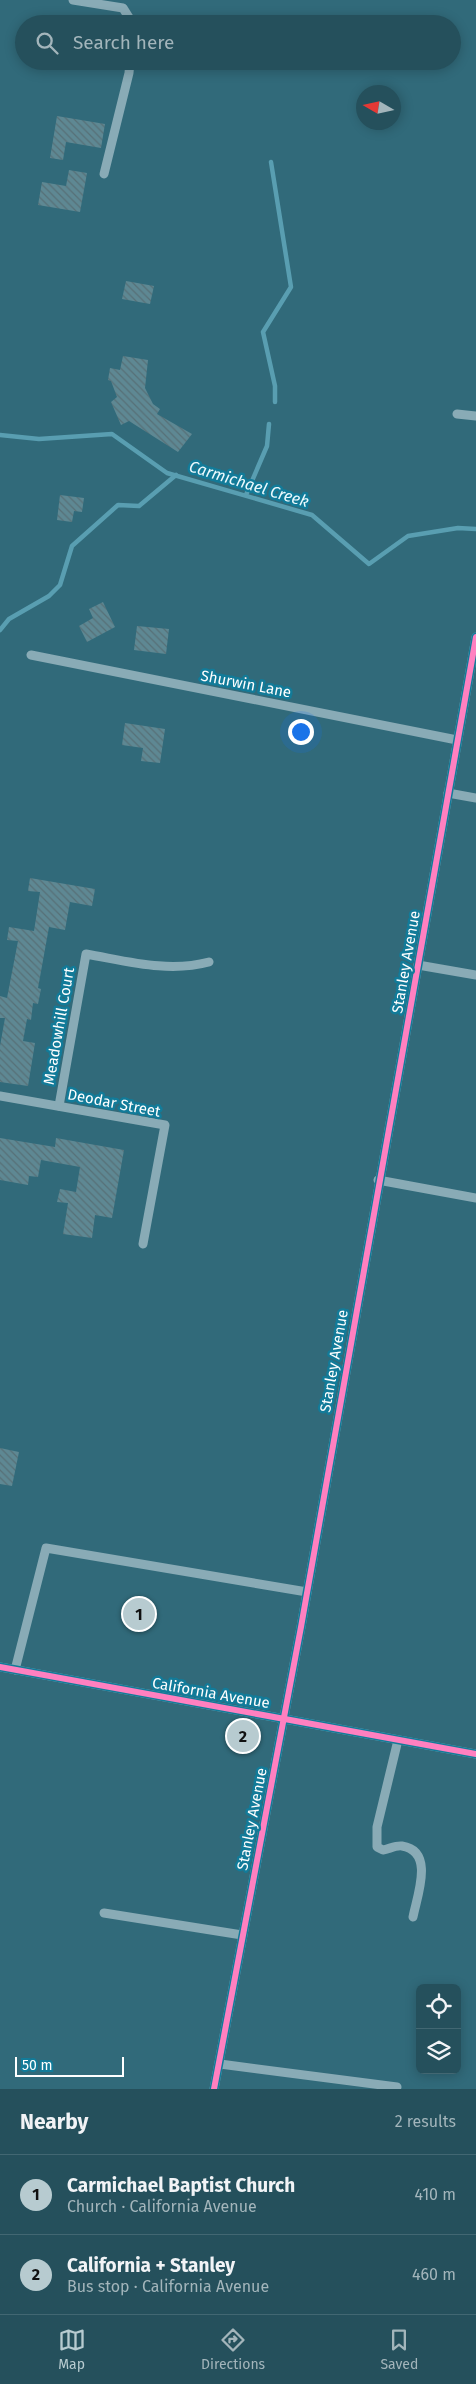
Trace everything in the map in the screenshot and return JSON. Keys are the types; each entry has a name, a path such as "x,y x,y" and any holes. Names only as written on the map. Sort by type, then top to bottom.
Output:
{"street":[{"path":"73,0 123,8 127,15"},
{"path":"104,174 128,70"},
{"path":"457,414 476,416"},
{"name":"Stanley Avenue","path":"214,2089 307,1592 378,1180 476,637"},
{"name":"Shurwin Lane","path":"31,655 457,740"},
{"path":"448,793 476,798"},
{"name":"Meadowhill Court","path":"59,1106 86,954 179,968 209,962"},
{"path":"418,965 476,975"},
{"name":"Deodar Street","path":"0,1096 165,1125 143,1244"},
{"path":"378,1180 476,1198"},
{"path":"15,1670 46,1548 307,1592"},
{"name":"California Avenue","path":"0,1667 476,1754"},
{"path":"398,1740 377,1826 378,1847 383,1850 402,1846 415,1852 421,1859 422,1869 412,1917"},
{"path":"104,1913 242,1935"},
{"path":"220,2064 396,2087"}],"building":[{"path":"57,116 105,124 101,148 66,142 63,160 50,158"},
{"path":"69,170 87,173 80,212 38,205 42,182 66,186"},
{"path":"126,281 154,286 150,304 122,299"},
{"path":"123,356 148,360 145,388 153,404 160,409 157,414 192,434 178,452 129,421 121,425 111,402 117,397 111,381 108,380 110,368 120,370"},
{"path":"60,495 84,498 82,512 74,511 72,522 57,520"},
{"path":"103,602 115,627 87,642 79,626 93,618 89,609"},
{"path":"137,626 169,629 166,654 134,650"},
{"path":"125,723 165,729 160,763 141,761 143,748 122,745"},
{"path":"30,878 95,889 92,906 70,902 65,930 49,927 38,988 41,989 38,1004 33,1003 31,1020 27,1019 23,1041 35,1043 28,1086 0,1082 0,1046 5,1018 0,1018 0,996 7,998 18,941 7,940 9,927 34,931 40,892 28,891"},
{"path":"0,1138 55,1147 56,1138 124,1150 112,1218 95,1215 92,1238 63,1234 68,1203 57,1202 60,1189 76,1192 80,1167 41,1160 38,1177 29,1176 28,1185 0,1180"},
{"path":"0,1448 19,1452 12,1486 0,1484"}],"waterway":[{"path":"271,162 291,287 263,332 275,386 275,402"},
{"path":"246,495 267,446 269,424"},
{"name":"Carmichael Creek","path":"0,435 39,439 112,434 167,473 312,515 369,564 408,536 458,528 476,529"},
{"path":"0,630 9,619 49,596 60,585 72,546 118,505 139,506 176,475"}],"cycle path":[{"path":"214,2089 301,1627 476,637"},
{"path":"0,1667 476,1754"}],"place":[{"name":"Carmichael Baptist Church","path":"139,1614"},
{"name":"California + Stanley","path":"243,1736"}]}
